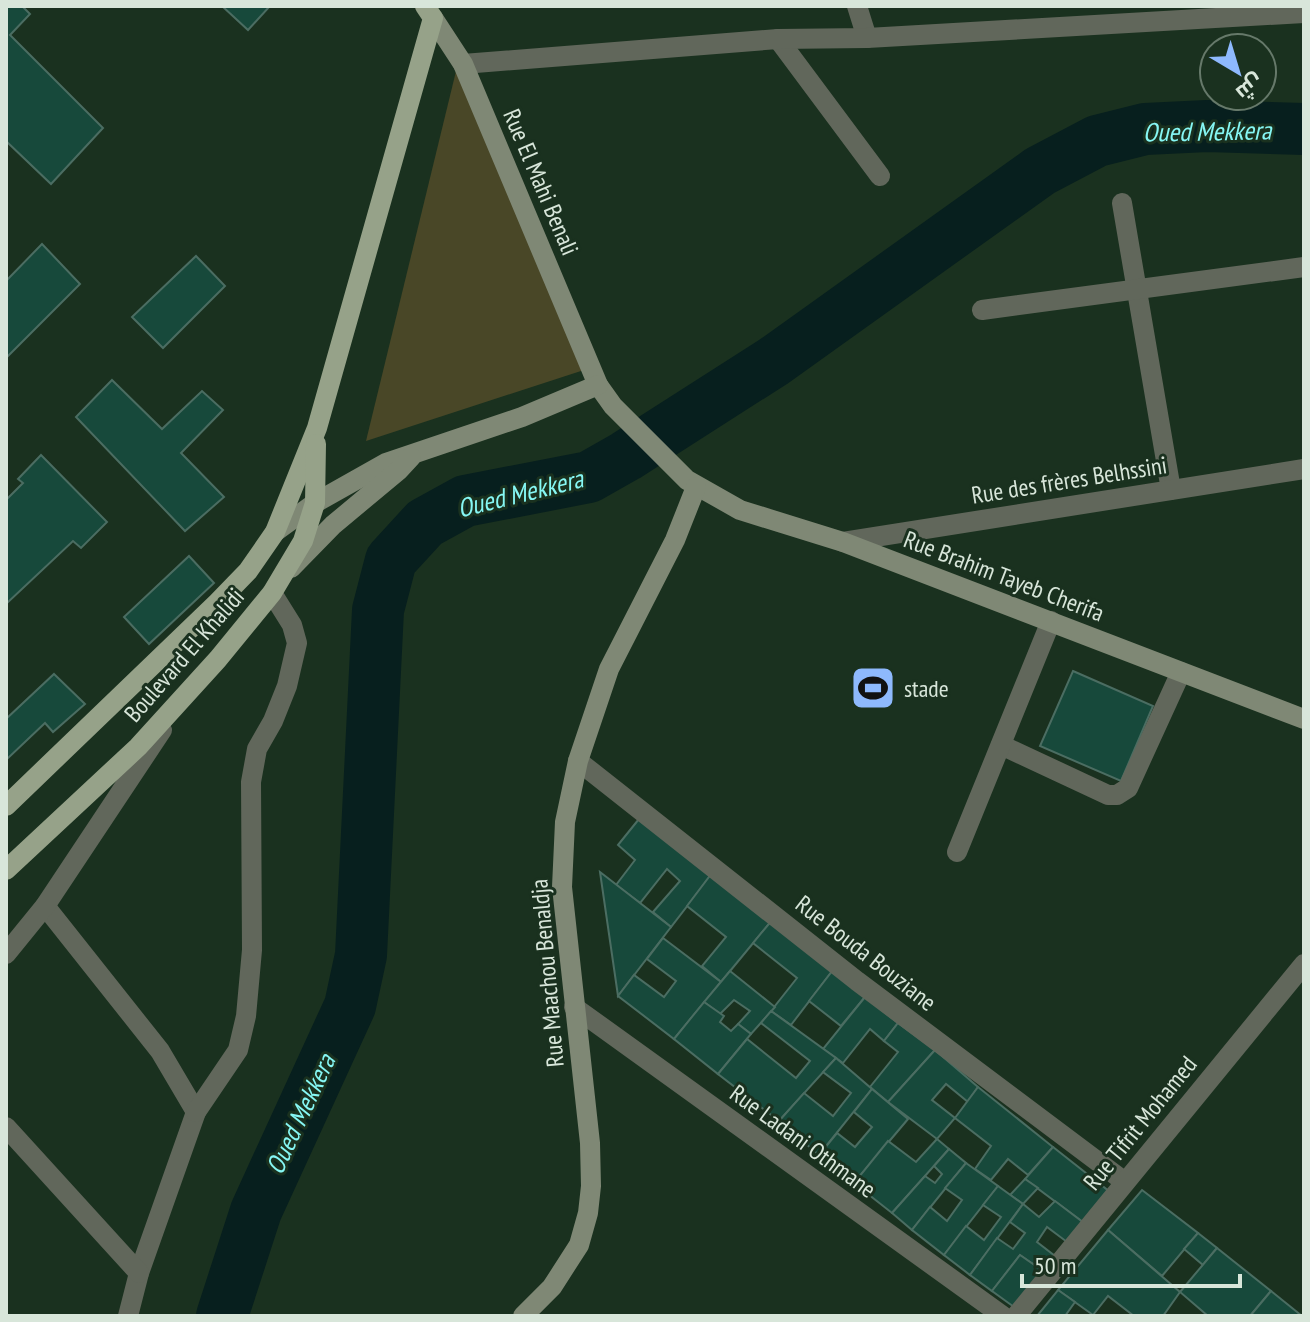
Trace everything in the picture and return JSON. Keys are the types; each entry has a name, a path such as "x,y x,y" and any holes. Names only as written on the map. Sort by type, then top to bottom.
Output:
{"main road":[{"name":"Rue El Mahi Benali","path":"429,12 463,64 598,385 613,406"},
{"path":"6,806 248,571 275,532 317,428 429,12"},
{"path":"275,532 315,503 386,463 522,417 598,385"},
{"name":"Rue Brahim Tayeb Cherifa","path":"613,406 692,484 740,510 843,542 1304,719"},
{"name":"Boulevard El Khalidi","path":"6,870 138,747 218,659 272,593 303,541 315,503 317,428"},
{"path":"285,574 333,525 399,470 416,451"},
{"name":"Rue Maachou Benaldja","path":"523,1316 552,1287 579,1245 588,1213 591,1186 590,1143 562,887 565,822 578,761 609,669 675,540 692,484"}],"street":[{"path":"857,6 867,38"},
{"path":"463,64 778,39 867,38 1194,13 1304,13"},
{"path":"778,39 880,176"},
{"path":"1122,203 1171,490"},
{"path":"982,310 1304,267"},
{"name":"Rue des frères Belhssini","path":"843,542 1304,469"},
{"path":"128,1316 139,1273 196,1112 238,1050 246,1016 252,950 251,782 257,749 273,721 287,686 297,643 292,625 272,593"},
{"path":"957,852 1051,621"},
{"path":"1001,745 1108,795 1117,795 1128,788 1181,672"},
{"path":"6,954 45,906 191,687"},
{"name":"Rue Bouda Bouziane","path":"578,761 857,981 1125,1182"},
{"path":"45,906 160,1051 196,1112"},
{"name":"Rue Tifrit Mohamed","path":"1016,1316 1304,964"},
{"name":"Rue Ladani Othmane","path":"574,1007 1003,1316"},
{"path":"6,1127 139,1273"}],"shaded area":[{"path":"458,63 584,370 366,441"}],"building":[{"path":"6,6 22,6 30,14 10,35 103,128 51,184 6,141"},
{"path":"222,6 270,6 248,30"},
{"path":"42,244 80,284 6,358 6,281"},
{"path":"196,256 225,286 163,348 132,317"},
{"path":"112,380 162,429 202,391 223,410 181,453 224,497 185,531 76,417"},
{"path":"41,455 107,522 81,548 73,541 6,604 6,500 23,483 18,479"},
{"path":"189,556 214,583 149,644 124,617"},
{"path":"1073,671 1153,706 1121,781 1040,746"},
{"path":"54,674 85,704 53,732 45,723 6,760 6,719"},
{"path":"643,814 715,870 671,927 653,912 680,881 667,869 640,903 616,885 635,860 618,845"},
{"path":"600,872 671,927 618,996"},
{"path":"712,873 773,919 721,982 702,966 726,937 687,906"},
{"path":"773,919 833,970 791,1025 771,1011 797,978 753,943"},
{"path":"663,938 721,982 674,1039 618,996 634,975 664,997 676,981 647,959"},
{"path":"833,970 865,997 841,1026 809,1001"},
{"path":"730,971 775,1007 751,1034 738,1024 750,1011 734,1000 720,1014 704,1002"},
{"path":"865,997 898,1023 884,1041 870,1029 843,1063 823,1049"},
{"path":"704,1002 724,1016 720,1022 731,1031 738,1024 751,1034 718,1074 674,1039"},
{"path":"771,1011 836,1058 779,1121 718,1074 747,1039 796,1078 810,1061 761,1023"},
{"path":"898,1023 935,1050 888,1102 870,1087 898,1052 884,1041"},
{"path":"935,1050 978,1087 968,1102 946,1084 932,1100 955,1118 937,1139 888,1102"},
{"path":"836,1058 872,1089 819,1155 779,1121 804,1093 833,1116 851,1093 823,1072"},
{"path":"978,1087 1053,1147 1028,1175 1008,1159 991,1180 975,1169 991,1146 955,1118"},
{"path":"872,1089 908,1119 854,1183 819,1155 837,1133 855,1147 872,1127 854,1112"},
{"path":"937,1139 949,1149 892,1213 854,1183 888,1141 916,1162"},
{"path":"1053,1147 1110,1192 1084,1223 1025,1179"},
{"path":"949,1149 966,1163 912,1230 892,1213 925,1176 935,1183 942,1174 934,1166"},
{"path":"966,1163 998,1186 944,1255 912,1230 930,1207 947,1221 962,1200 945,1188"},
{"path":"1025,1179 1038,1188 1023,1204 1010,1195"},
{"path":"998,1186 1023,1204 970,1275 944,1255 966,1226 984,1240 1001,1217 983,1205"},
{"path":"1142,1190 1198,1233 1162,1276 1108,1230"},
{"path":"1055,1201 1084,1223 1067,1242 1047,1227 1037,1242 1055,1256 1043,1271 1020,1255 992,1291 970,1275 997,1238 1013,1249 1025,1233 1010,1222 1023,1204 1039,1217"},
{"path":"1108,1230 1180,1292 1163,1316 1134,1316 1108,1296 1093,1315 1058,1290"},
{"path":"1198,1233 1217,1248 1203,1265 1184,1249"},
{"path":"1217,1248 1271,1291 1250,1316 1208,1316 1180,1292"},
{"path":"1020,1255 1043,1271 1014,1307 992,1291"},
{"path":"1058,1290 1075,1302 1065,1316 1037,1316"},
{"path":"1271,1291 1302,1316 1250,1316"}],"waterway":[{"name":"Oued Mekkera","path":"222,1316 256,1211 350,1006 361,955 378,610 391,560 425,523 465,501 589,477 626,456 773,362 1040,171 1097,141 1145,129 1207,126 1304,129"}],"place":[{"name":"stade","path":"873,688"}]}
